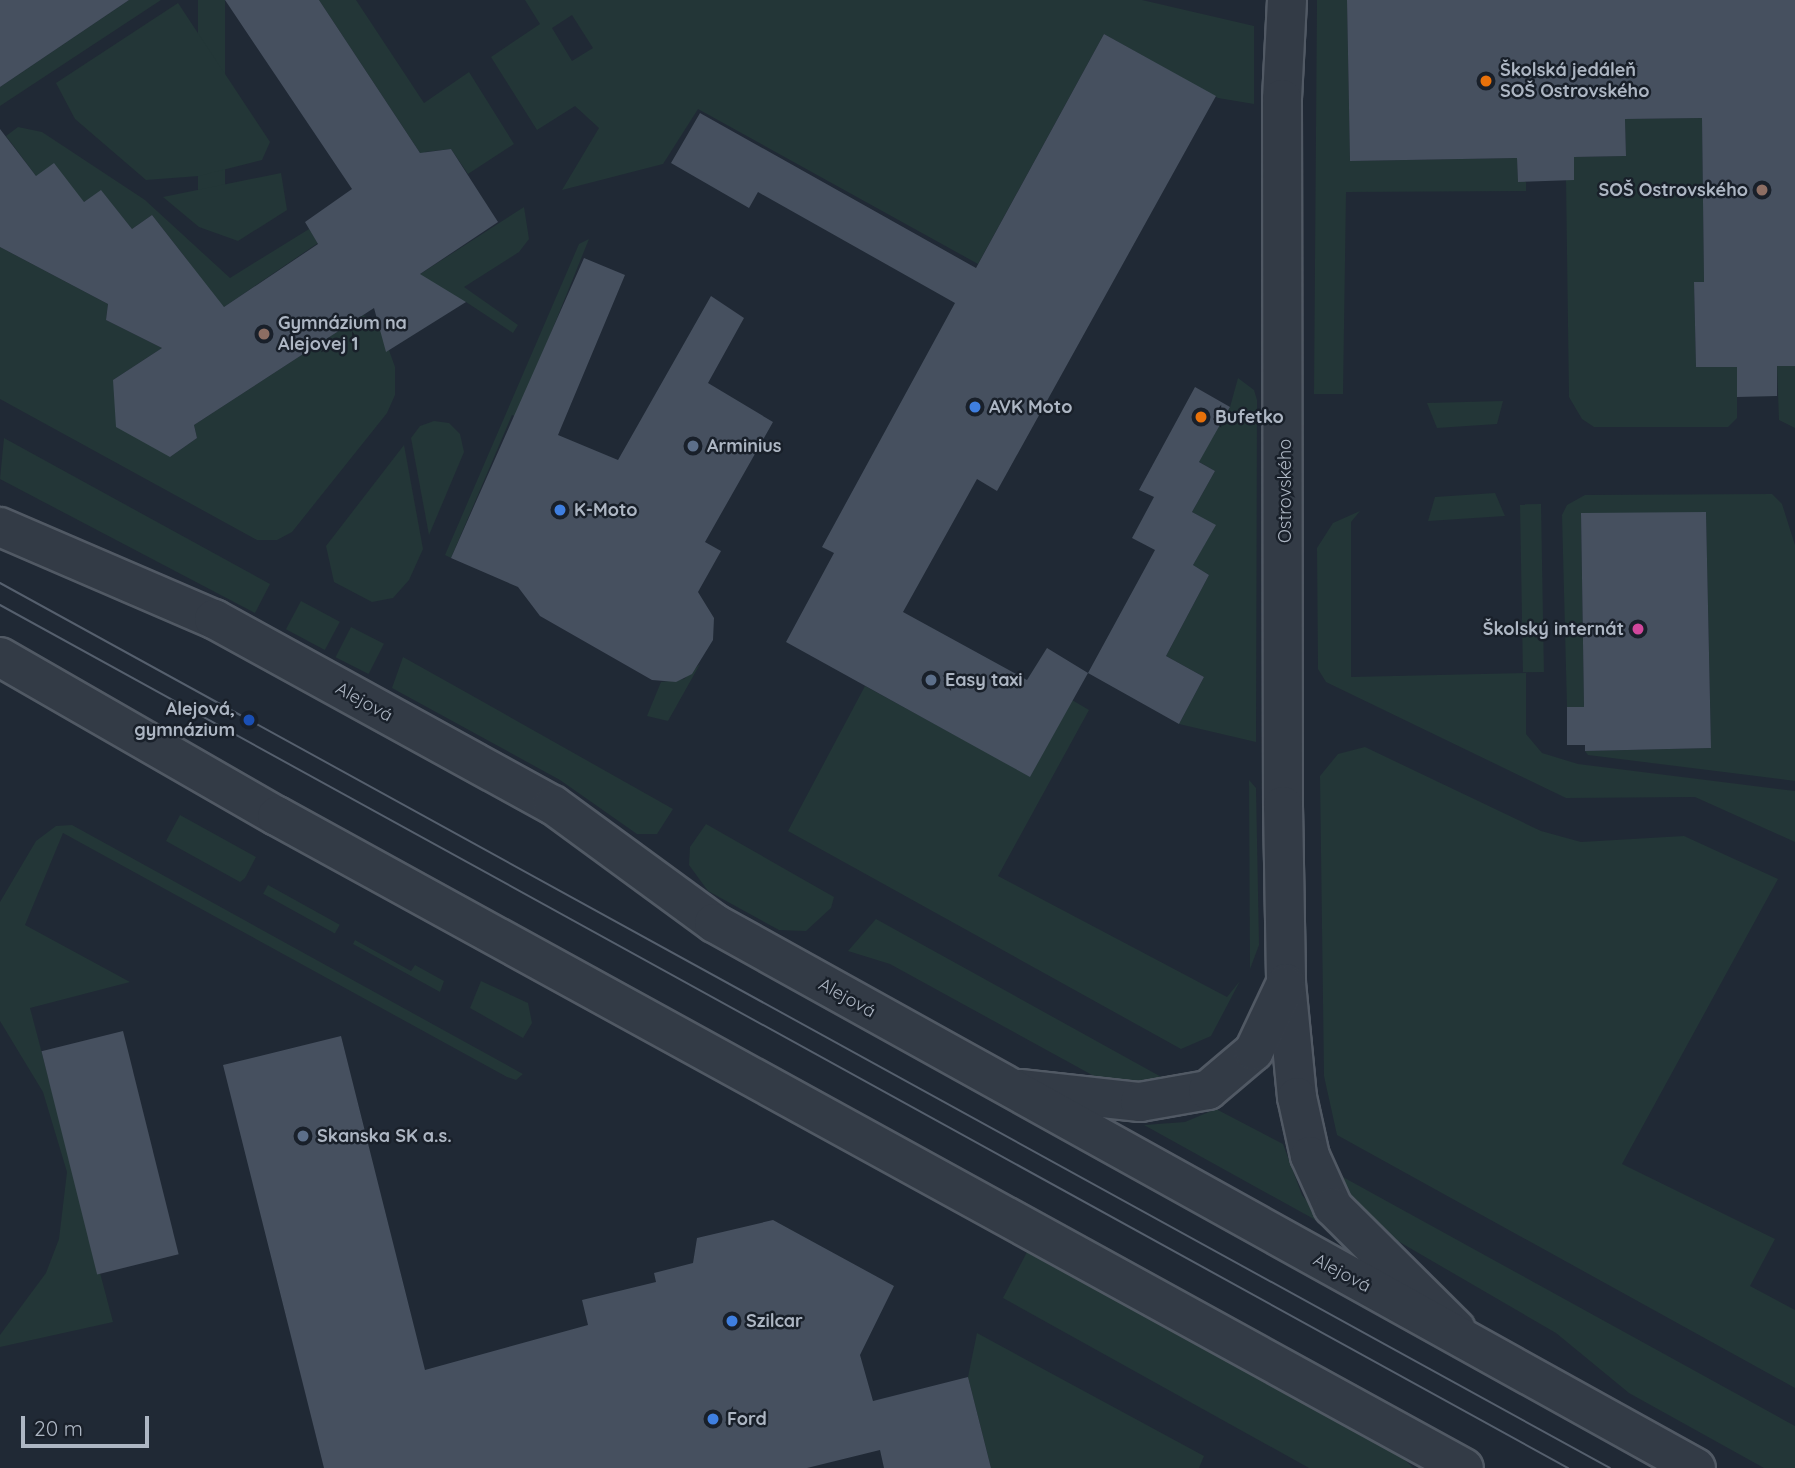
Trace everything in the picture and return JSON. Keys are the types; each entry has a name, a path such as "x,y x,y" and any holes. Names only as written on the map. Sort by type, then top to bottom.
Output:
{"street":[{"name":"Ostrovského","path":"1287,0 1282,99 1286,983 1302,1126 1321,1184 1365,1241 1468,1341"},
{"name":"Alejová","path":"0,527 214,619 553,805 714,923 1696,1468"},
{"path":"0,657 443,908 1464,1468"},
{"path":"1012,1087 1048,1096 1140,1102 1208,1090 1254,1051 1286,983"}],"shaded area":[{"path":"129,0 161,0 0,106 0,87"},
{"path":"198,0 225,0 225,212 198,212"},
{"path":"319,0 356,0 424,103 469,72 514,144 468,174 451,149 425,152 426,162"},
{"path":"525,0 1142,0 1254,26 1254,104 1218,98 1104,34 978,264 698,109 663,164 562,190 599,128 575,106 537,130 491,57 540,24","holes":["572,15 593,48 572,61 552,28"]},
{"path":"1317,0 1347,0 1350,161 1517,158 1518,181 1526,182 1526,191 1346,192 1343,394 1314,394"},
{"path":"178,3 270,142 262,160 199,176 146,180 75,119 56,83"},
{"path":"1702,118 1704,282 1694,282 1696,367 1737,367 1737,418 1728,427 1594,427 1582,419 1569,397 1566,180 1574,180 1574,157 1626,156 1625,119"},
{"path":"18,127 42,132 145,200 230,278 309,229 318,243 224,307 168,278 188,261 152,215 132,229 101,191 84,202 36,176 6,136"},
{"path":"281,173 287,210 238,241 199,227 163,197"},
{"path":"524,207 529,239 519,252 464,287 518,325 513,333 466,302 400,287"},
{"path":"589,239 517,417 512,415 451,558 445,555 579,244"},
{"path":"0,247 108,304 106,320 162,348 113,380 170,457 197,438 194,425 363,315 379,322 395,367 395,395 387,413 292,532 277,540 257,540 0,399"},
{"path":"1777,366 1795,366 1795,428 1779,420"},
{"path":"1238,378 1254,390 1257,400 1256,742 1179,724 1204,677 1166,656 1209,575 1193,565 1215,525 1192,512 1215,471 1196,460 1230,407"},
{"path":"1503,401 1497,424 1437,428 1427,403"},
{"path":"434,421 449,423 460,434 464,452 429,535 411,438 420,426"},
{"path":"4,438 270,584 255,613 0,479"},
{"path":"404,445 423,549 409,580 393,598 372,602 334,582 326,546"},
{"path":"1495,493 1505,516 1428,521 1435,497"},
{"path":"1772,494 1782,504 1795,545 1795,781 1588,755 1585,751 1711,748 1706,513 1581,513 1584,707 1567,707 1562,515 1567,505 1585,495"},
{"path":"1520,504 1541,504 1544,672 1523,672"},
{"path":"1360,511 1351,522 1351,677 1526,673 1526,734 1542,753 1578,764 1795,791 1795,842 1695,797 1566,798 1326,682 1318,669 1317,548 1333,523"},
{"path":"301,601 340,622 325,650 286,629"},
{"path":"351,627 384,644 369,674 336,657"},
{"path":"403,657 673,809 657,834 637,834 560,780 392,688"},
{"path":"700,664 668,721 647,716 661,682 684,679"},
{"path":"865,686 1030,776 1072,700 1089,710 998,876 1227,997 1240,981 1211,1036 1181,1049 788,831"},
{"path":"1365,747 1541,831 1581,842 1684,836 1778,879 1622,1164 1775,1239 1750,1286 1795,1310 1795,1388 1337,1135 1324,1076 1320,776 1338,754"},
{"path":"1249,780 1256,788 1259,945 1250,969"},
{"path":"180,815 256,857 245,878 240,882 166,841"},
{"path":"706,824 834,897 831,908 806,931 779,930 708,891 689,865 690,847"},
{"path":"72,825 523,1074 516,1080 507,1077 63,833 25,925 130,982 30,1008 113,1322 0,1347 0,1335 46,1273 59,1239 67,1172 43,1092 0,1021 0,902 36,841 56,826"},
{"path":"268,885 340,925 335,934 263,894"},
{"path":"876,919 1174,1084 1158,1088 1103,1081 890,964 848,951"},
{"path":"355,940 411,971 415,965 444,981 440,992 353,944"},
{"path":"481,981 528,1003 532,1023 523,1038 470,1008"},
{"path":"1216,1109 1283,1144 1302,1195 1330,1228 1144,1125 1185,1122"},
{"path":"1332,1171 1795,1426 1795,1468 1764,1468 1629,1393 1556,1333 1372,1226"},
{"path":"1027,1252 1403,1458 1413,1468 1309,1468 1003,1298"},
{"path":"977,1333 1204,1456 1199,1468 991,1468 968,1377"}],"building":[{"path":"0,0 129,0 0,87"},
{"path":"225,0 319,0 420,153 451,149 498,222 420,274 466,302 386,352 374,308 194,425 197,438 170,457 116,427 113,380 162,348 106,320 108,304 0,247 0,129 36,176 54,163 84,202 101,190 132,229 152,215 224,307 318,244 305,222 352,189"},
{"path":"1347,0 1795,0 1795,366 1777,366 1777,396 1737,397 1737,367 1696,367 1694,282 1704,282 1702,118 1625,119 1626,156 1574,157 1574,180 1518,182 1517,158 1350,161"},
{"path":"1104,34 1216,96 997,491 977,479 903,612 1027,680 1047,648 1088,673 1030,777 786,642 834,553 822,547 955,303 758,192 749,208 671,163 700,113 976,268"},
{"path":"584,258 625,275 558,435 618,460 711,296 744,318 708,383 773,422 705,542 721,551 698,592 714,618 713,640 692,674 676,682 652,680 540,616 518,587 451,558"},
{"path":"1195,387 1230,407 1199,462 1215,471 1192,512 1216,525 1193,565 1209,575 1166,656 1204,677 1179,724 1088,673 1155,550 1132,538 1154,497 1139,490"},
{"path":"1706,512 1711,748 1585,751 1585,745 1567,745 1567,707 1584,707 1581,513"},
{"path":"123,1031 179,1254 97,1274 41,1051"},
{"path":"341,1036 425,1370 588,1325 582,1300 656,1282 654,1273 693,1263 697,1238 773,1220 894,1286 860,1355 873,1401 968,1377 991,1468 884,1468 880,1450 807,1468 324,1468 223,1065"}],"tram line":[{"path":"0,583 1610,1468"},
{"path":"0,605 1568,1468"}],"place":[{"name":"Školská jedáleň SOŠ Ostrovského","path":"1486,81"},
{"name":"SOŠ Ostrovského","path":"1762,190"},
{"name":"Gymnázium na Alejovej 1","path":"264,334"},
{"name":"AVK Moto","path":"975,407"},
{"name":"Bufetko","path":"1201,417"},
{"name":"Arminius","path":"693,446"},
{"name":"K-Moto","path":"560,510"},
{"name":"Školský internát","path":"1638,629"},
{"name":"Easy taxi","path":"931,680"},
{"name":"Alejová, gymnázium","path":"249,720"},
{"name":"Skanska SK a.s.","path":"303,1136"},
{"name":"Szilcar","path":"732,1321"},
{"name":"Ford","path":"713,1419"}]}
